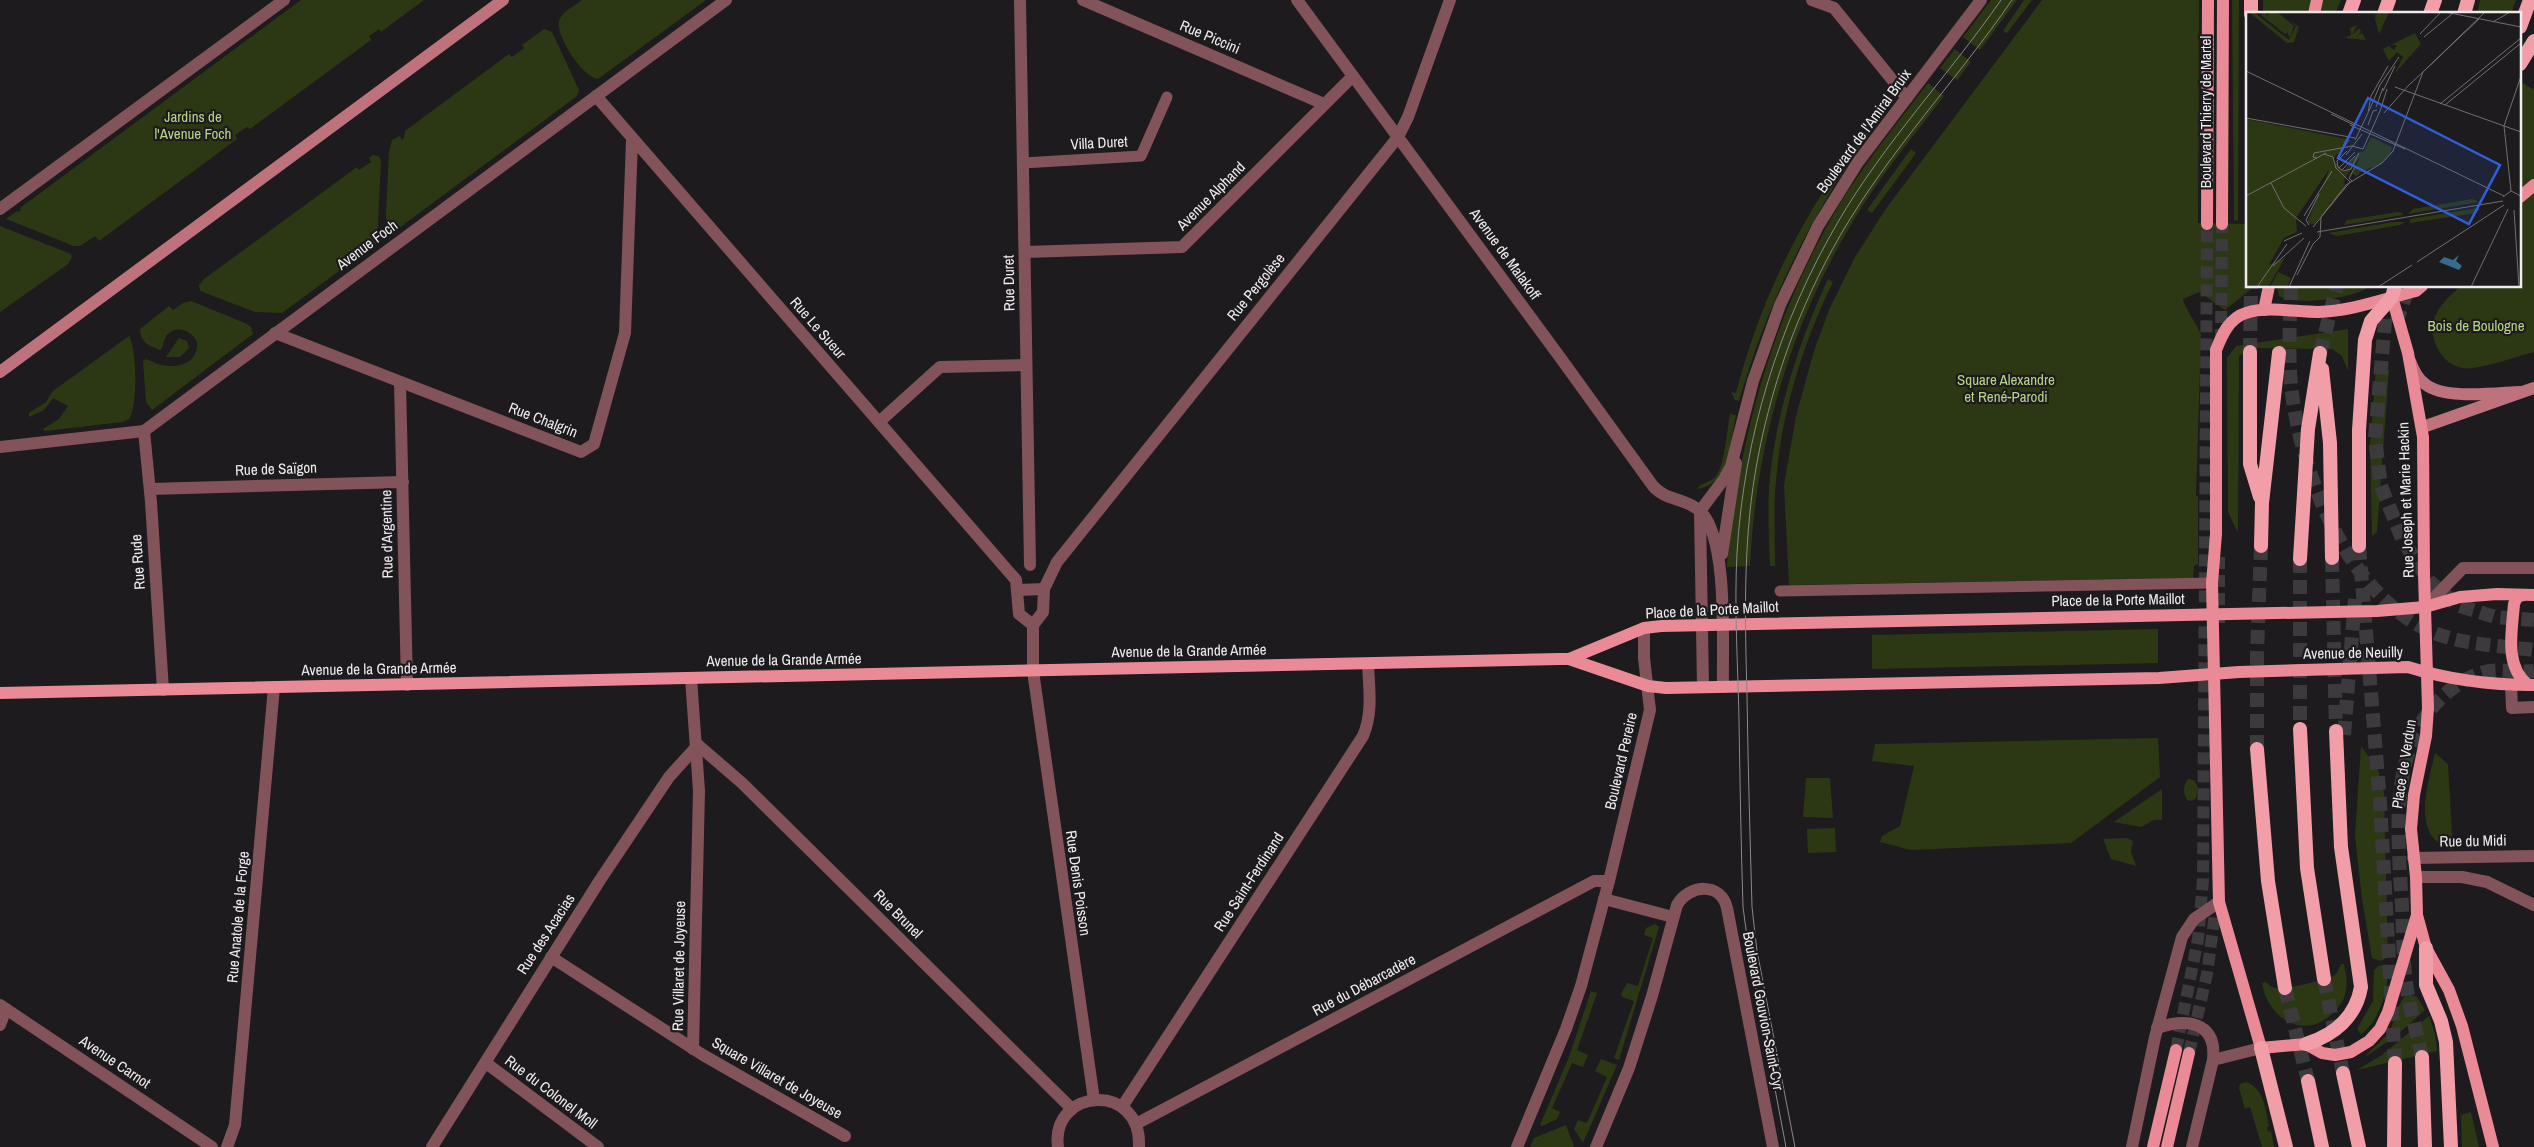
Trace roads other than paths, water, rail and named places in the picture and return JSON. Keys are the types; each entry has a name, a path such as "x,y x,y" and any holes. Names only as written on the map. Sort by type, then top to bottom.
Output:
{"highway":[{"path":"2350,12 2354,0"},
{"path":"2385,12 2389,0"},
{"path":"2522,22 2530,0"},
{"path":"2522,61 2534,41"},
{"path":"2359,546 2359,430 2364,340 2371,321 2395,290"},
{"path":"2250,352 2250,464 2262,502"},
{"path":"2261,546 2262,502 2279,353"},
{"path":"2300,559 2308,429 2320,353 2330,443 2332,558"},
{"path":"2300,729 2307,868 2324,979"},
{"path":"2306,1044 2325,1037 2346,1021 2358,1001 2361,987 2344,877 2338,803 2340,733"},
{"path":"2258,749 2268,881 2286,988"},
{"path":"2426,948 2426,984 2446,1042 2451,1147"},
{"path":"2260,1048 2286,1147"},
{"path":"2422,1057 2425,1147"},
{"path":"2394,1147 2395,1063"},
{"path":"2343,1074 2359,1147"},
{"path":"2308,1081 2322,1147"}],"main road":[{"path":"0,372 504,0"},
{"name":"Boulevard Thierry de Martel","path":"2207,224 2208,0"},
{"name":"Boulevard Thierry de Martel","path":"2222,224 2223,0"},
{"path":"2522,195 2534,185"},
{"path":"2264,310 2268,288"},
{"path":"2418,915 2388,1012 2376,1034 2356,1049 2335,1055 2322,1053 2306,1044 2260,1048 2219,902 2212,583 2216,534 2216,350 2222,333 2234,319 2245,313 2264,310 2319,312 2365,306 2395,290 2416,291 2420,288"},
{"name":"Rue Joseph et Marie Hackin","path":"2395,290 2423,427 2426,645"},
{"path":"2408,353 2413,368 2423,383 2434,389 2470,394 2520,392"},
{"path":"2423,427 2534,388"},
{"path":"2212,615 2377,611 2425,607 2460,598 2487,595 2529,595"},
{"path":"2529,595 2517,598 2514,604 2512,661 2520,678 2531,685"},
{"name":"Place de la Porte Maillot","path":"1569,658 1644,628 1722,624 2212,615"},
{"name":"Place de Verdun","path":"2418,915 2413,858 2412,810 2428,729 2426,645"},
{"path":"1569,658 1648,686 1703,688 2215,676"},
{"name":"Avenue de la Grande Armée","path":"0,693 1368,664 1569,658"},
{"name":"Avenue de Neuilly","path":"2215,676 2239,672 2408,668 2428,674 2489,684 2531,685"},
{"path":"2418,915 2426,948 2449,990 2462,1026 2493,1147"},
{"path":"2152,1147 2176,1050"},
{"path":"2167,1147 2189,1053"}],"street":[{"path":"0,209 284,0"},
{"name":"Avenue Foch","path":"144,432 726,0"},
{"name":"Rue Duret","path":"1020,0 1030,565"},
{"name":"Rue Piccini","path":"1083,0 1324,104"},
{"name":"Avenue de Malakoff","path":"1297,0 1653,486 1662,495 1686,503 1700,511"},
{"name":"Rue Pergolèse","path":"1033,624 1043,612 1044,589 1057,562 1398,137 1411,108 1450,0"},
{"path":"1812,0 1834,8 1907,98"},
{"name":"Boulevard de l'Amiral Bruix","path":"1723,687 1720,562 1715,535 1700,511 1724,479 1731,466 1761,356 1780,305 1802,256 1830,206 1858,162 1981,0"},
{"name":"Avenue Alphand","path":"1025,252 1182,247 1353,76"},
{"name":"Rue Le Sueur","path":"596,96 632,140 879,422 1017,585"},
{"name":"Villa Duret","path":"1023,163 1141,156 1167,97"},
{"name":"Rue Chalgrin","path":"275,333 580,452 594,444 625,333 632,140"},
{"path":"879,422 940,368 1026,365"},
{"name":"Rue d'Argentine","path":"400,382 407,684"},
{"name":"Boulevard de l'Amiral Bruix","path":"1720,562 1740,431"},
{"path":"0,447 144,432"},
{"name":"Rue Rude","path":"144,432 150,489 163,690"},
{"name":"Rue de Saïgon","path":"150,489 403,482"},
{"path":"1700,511 1703,688"},
{"path":"1033,624 1019,614 1017,585 1030,565 1051,574"},
{"path":"2425,607 2463,568 2534,568"},
{"name":"Place de la Porte Maillot","path":"1780,591 2212,583"},
{"path":"1017,585 1044,589"},
{"name":"Rue Denis Poisson","path":"1033,624 1033,671 1038,717 1094,1100"},
{"name":"Boulevard Pereire","path":"1517,1147 1566,1029 1581,986 1609,881 1650,710 1644,628"},
{"name":"Rue Saint-Ferdinand","path":"1122,1107 1363,736 1368,725 1368,664"},
{"name":"Rue Villaret de Joyeuse","path":"691,678 698,745 699,791 693,1049"},
{"path":"2511,685 2512,708 2534,707"},
{"name":"Rue Anatole de la Forge","path":"227,1147 235,1125 274,688"},
{"name":"Rue des Acacias","path":"432,1147 551,957 668,777 698,745"},
{"name":"Rue Brunel","path":"698,745 737,778 1072,1109"},
{"name":"Rue du Midi","path":"2413,858 2534,856"},
{"path":"2478,858 2480,880"},
{"path":"2416,877 2462,877 2480,880 2504,889 2532,904"},
{"name":"Rue du Débarcadère","path":"1136,1124 1594,881 1609,881"},
{"name":"Boulevard Gouvion-Saint-Cyr","path":"1673,917 1677,905 1683,896 1692,891 1711,890 1720,893 1726,904 1773,1147"},
{"path":"1596,1147 1629,1068 1652,996 1673,917 1604,899"},
{"path":"2132,1147 2157,1028 2184,933 2194,919 2219,902"},
{"name":"Rue Villaret de Joyeuse","path":"551,957 693,1049"},
{"path":"0,1026 3,1007"},
{"name":"Avenue Carnot","path":"3,1007 212,1147"},
{"path":"2157,1028 2179,1021 2198,1025 2211,1042 2213,1060 2192,1147"},
{"path":"2213,1060 2260,1048"},
{"name":"Square Villaret de Joyeuse","path":"693,1049 846,1136"},
{"name":"Rue du Colonel Moll","path":"486,1063 598,1147"},
{"path":"1058,1147 1059,1128 1072,1109 1094,1100 1108,1100 1122,1107 1136,1124 1140,1136 1139,1147"}],"tunnel":[{"path":"2176,1050 2198,939 2203,880 2207,224"},
{"path":"2221,341 2222,224"},
{"path":"2250,352 2251,288"},
{"path":"2291,288 2290,360 2291,385 2296,419 2305,456 2318,493 2334,529 2354,563 2378,593 2406,617 2437,634 2472,643 2534,650"},
{"path":"2320,353 2336,288"},
{"path":"2396,323 2408,288"},
{"path":"2387,298 2375,438 2381,486 2403,541 2429,581 2457,605 2495,617 2534,620"},
{"path":"2257,749 2257,654 2261,546"},
{"path":"2359,546 2380,802 2395,1063"},
{"path":"2219,556 2219,623"},
{"path":"2332,558 2336,731"},
{"path":"2300,559 2300,729"},
{"path":"2344,735 2355,599"},
{"path":"2422,1057 2405,975 2398,826 2401,786 2410,747 2414,735 2427,713 2445,694 2466,679 2492,671 2534,671"},
{"path":"2189,1053 2207,974 2217,898"},
{"path":"2324,979 2343,1073"},
{"path":"2285,988 2308,1081"}],"tram line":[{"path":"1786,1147 1749,952 1743,907 1736,595 1737,553 1747,466 1756,423 1782,340 1817,260 1856,193 1896,137 2001,0"},
{"path":"1795,1147 1757,951 1752,907 1745,612 1748,529 1755,474 1768,411 1787,350 1811,291 1841,234 1860,203 1902,144 1991,30 2012,0"}],"park label":[{"name":"Jardins de l'Avenue Foch","path":"193,126"},
{"name":"Bois de Boulogne","path":"2476,326"},
{"name":"Square Alexandre et René-Parodi","path":"2006,388"}]}
